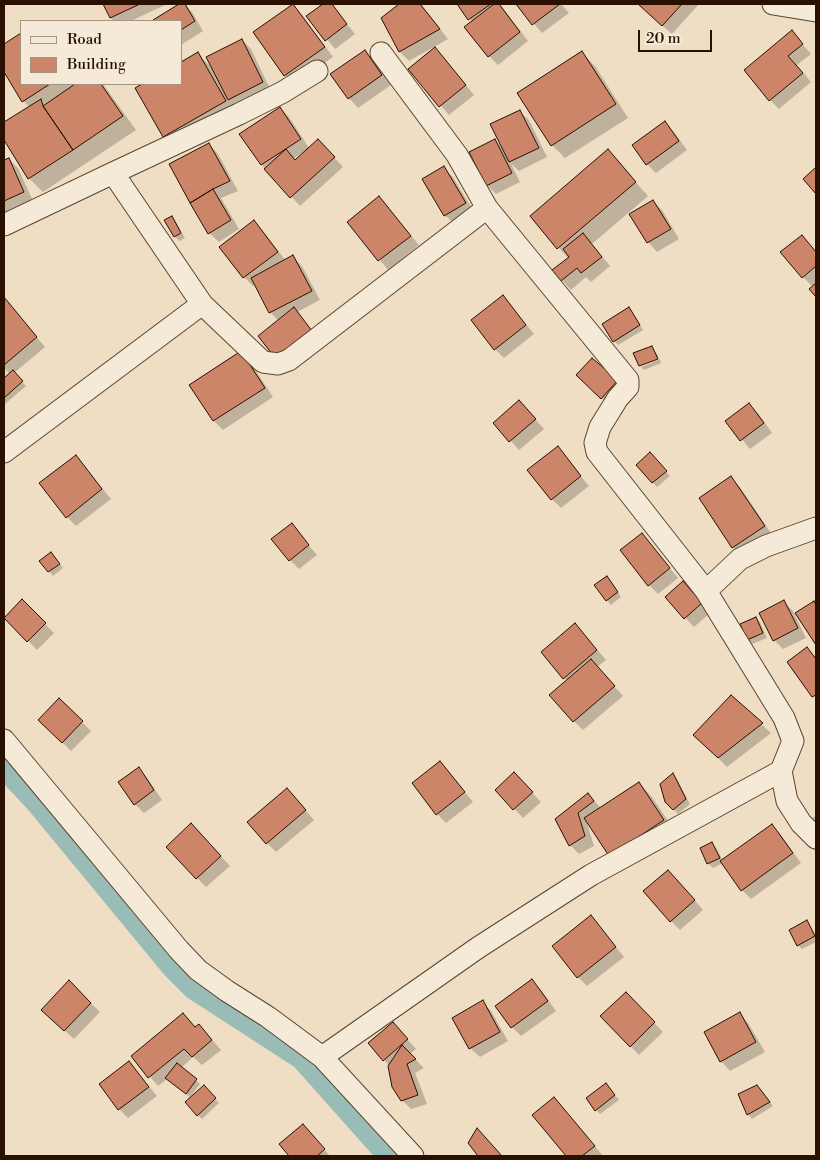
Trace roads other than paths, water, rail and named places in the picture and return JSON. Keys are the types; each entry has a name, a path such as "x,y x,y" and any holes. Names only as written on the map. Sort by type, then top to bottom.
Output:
{"street":[{"path":"773,4 816,11"},
{"path":"381,53 457,155 486,208 628,380 628,387 618,398 600,427 595,443 597,452 706,591 784,718 794,741 782,771 787,801 801,823 816,838"},
{"path":"4,224 239,114 283,92 317,71"},
{"path":"112,173 202,304 263,362 278,364 289,360 486,208"},
{"path":"4,452 202,304"},
{"path":"706,591 740,558 766,546 816,528"},
{"path":"4,740 179,950 198,970 268,1017 322,1057 413,1156"},
{"path":"322,1057 479,948 576,885 782,771"}],"waterway":[{"path":"4,765 37,800 173,965 195,987 303,1057 391,1156"}]}
